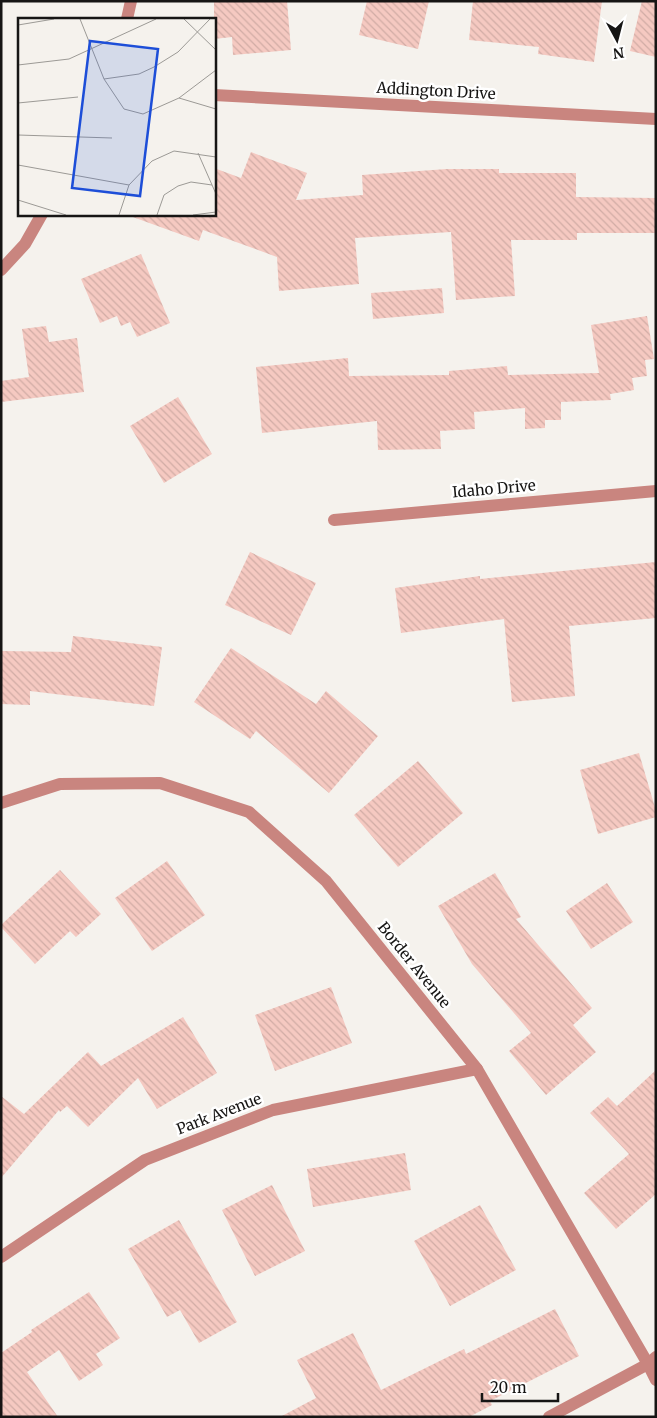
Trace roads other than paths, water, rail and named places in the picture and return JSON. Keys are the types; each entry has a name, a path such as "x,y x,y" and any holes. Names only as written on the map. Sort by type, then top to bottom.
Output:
{"street":[{"path":"127,18 131,1"},
{"name":"Addington Drive","path":"215,95 656,119"},
{"path":"1,270 25,244 41,215"},
{"name":"Idaho Drive","path":"334,520 656,491"},
{"name":"Border Avenue","path":"1,803 60,784 160,783 249,812 326,882 477,1069 652,1360 656,1380"},
{"name":"Park Avenue","path":"1,1257 137,1165 154,1156 273,1110 477,1069"},
{"path":"549,1417 652,1360"}]}
